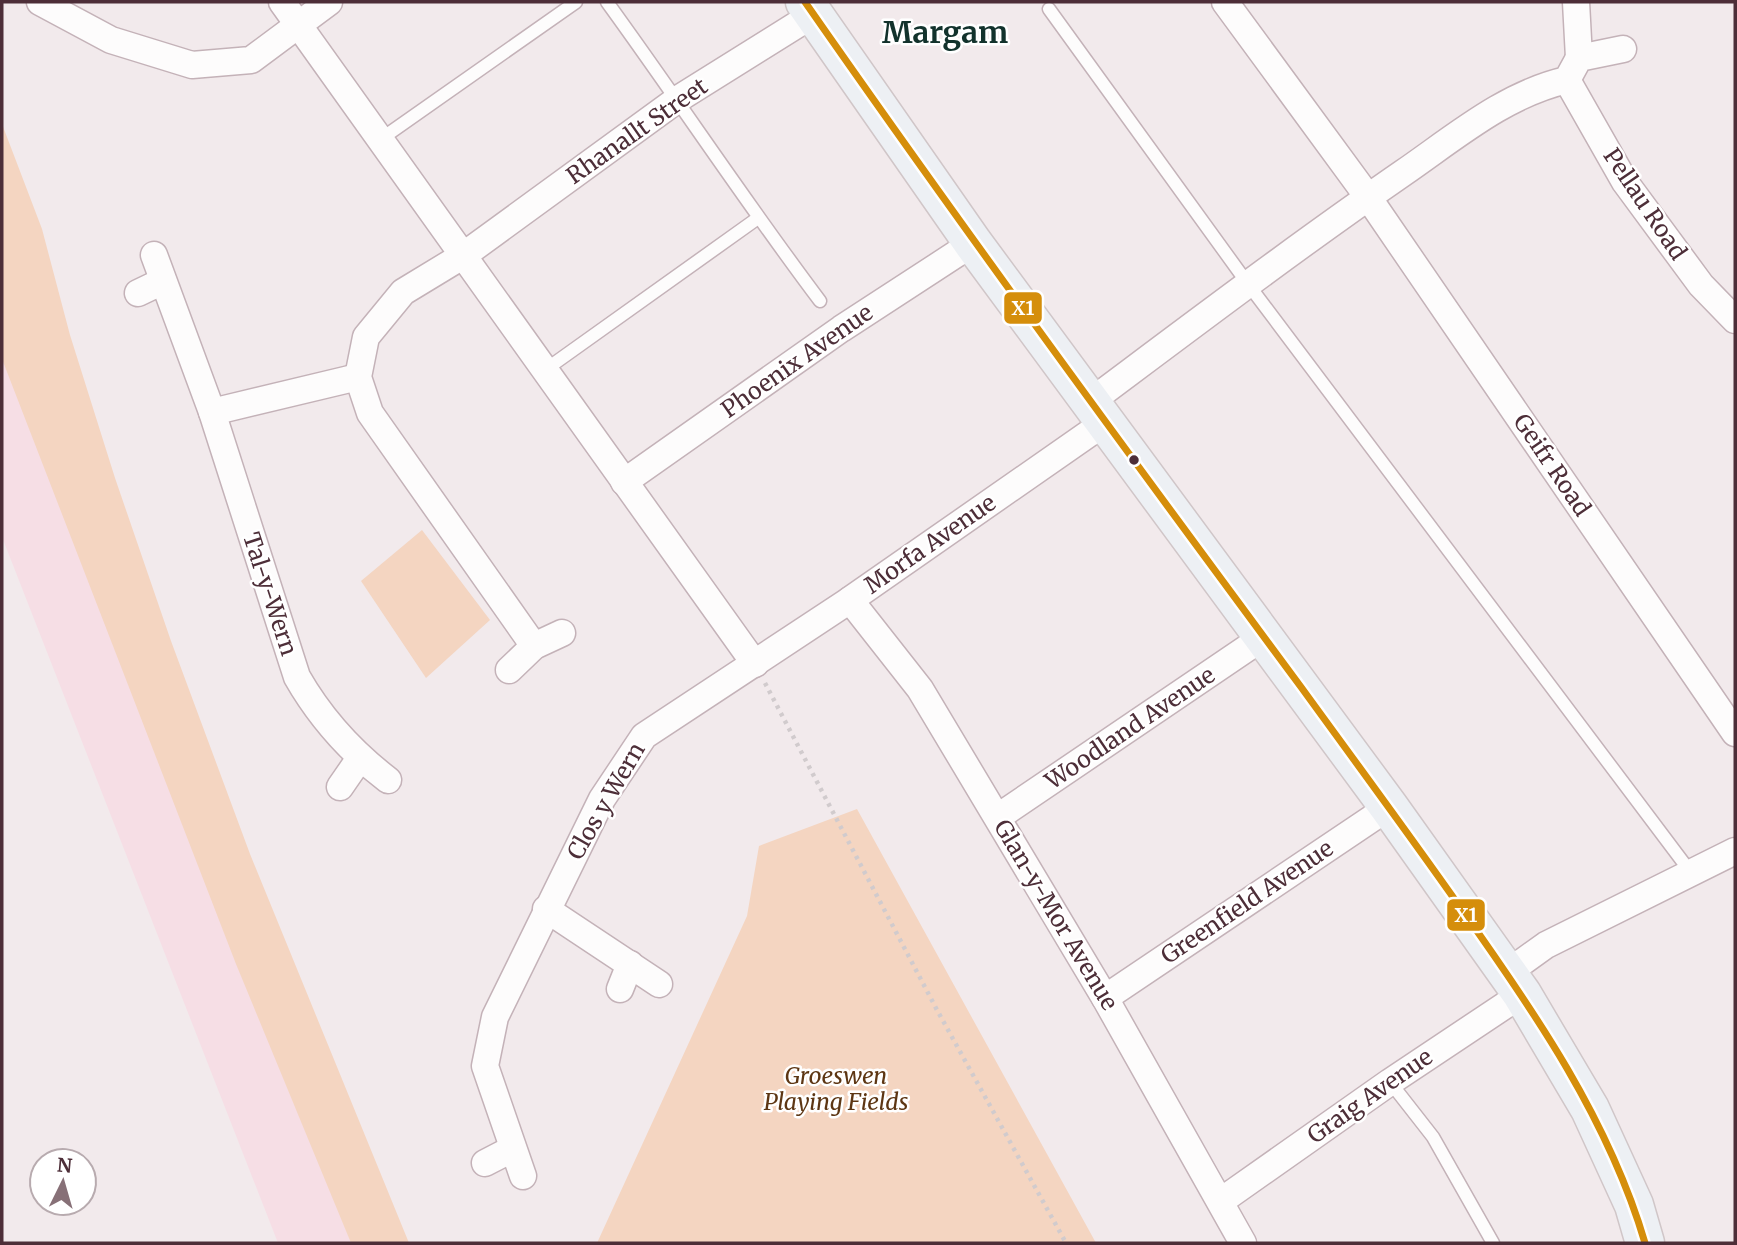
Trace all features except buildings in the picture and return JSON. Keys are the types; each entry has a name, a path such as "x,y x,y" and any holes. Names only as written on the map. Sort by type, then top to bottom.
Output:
{"main road":[{"path":"810,8 973,243 1389,807 1514,984 1590,1108 1634,1205 1645,1243"}],"street":[{"path":"40,2 111,40 192,65 251,60 329,2"},
{"path":"282,2 755,664"},
{"name":"Geifr Road","path":"1224,2 1368,197 1735,733"},
{"path":"1573,69 1576,2"},
{"name":"Rhanallt Street","path":"464,255 678,99 810,8"},
{"name":"Morfa Avenue","path":"755,664 850,600 1097,413 1248,284 1368,197 1501,106 1573,69 1623,49"},
{"name":"Pellau Road","path":"1573,69 1625,182 1701,285 1735,320"},
{"name":"Phoenix Avenue","path":"624,482 841,329 973,243"},
{"name":"Tal-y-Wern","path":"154,255 212,412 297,677 318,713 360,758 388,780"},
{"path":"464,255 402,292 366,337 358,377 370,413 534,646"},
{"path":"138,293 163,281"},
{"path":"212,412 358,377"},
{"name":"Glan-y-Mor Avenue","path":"850,600 920,689 1105,998 1243,1243"},
{"path":"509,670 534,646 562,633"},
{"name":"Woodland Avenue","path":"998,817 1262,638"},
{"name":"Clos y Wern","path":"523,1175 485,1066 495,1017 601,799 644,736 755,664"},
{"path":"340,787 360,758"},
{"name":"Greenfield Avenue","path":"1105,998 1389,807"},
{"name":"Graig Avenue","path":"1221,1201 1390,1082 1514,984 1546,945 1735,851"},
{"path":"546,909 659,984"},
{"path":"620,989 630,964"},
{"path":"485,1163 512,1149"}],"lane":[{"path":"381,139 576,2"},
{"path":"607,2 678,99 758,218 820,301"},
{"path":"1049,9 1248,284 1692,874"},
{"path":"545,370 758,218"},
{"path":"1390,1082 1433,1137 1493,1243"}],"path":[{"path":"755,664 931,997 1066,1243"}],"shaded area":[{"path":"2,273 351,1243 278,1243 2,537"}],"green space":[{"path":"2,124 42,229 70,335 171,641 250,854 409,1243 351,1243 236,964 2,359"},
{"path":"422,530 490,620 426,678 361,581"},
{"name":"Groeswen Playing Fields","path":"857,809 1096,1243 597,1243 747,916 759,846"}],"transit line":[{"name":"X1","path":"805,2 988,260 1381,797 1515,986 1590,1110 1630,1198 1645,1243"}],"district":[{"name":"Margam","path":"945,33"}]}
